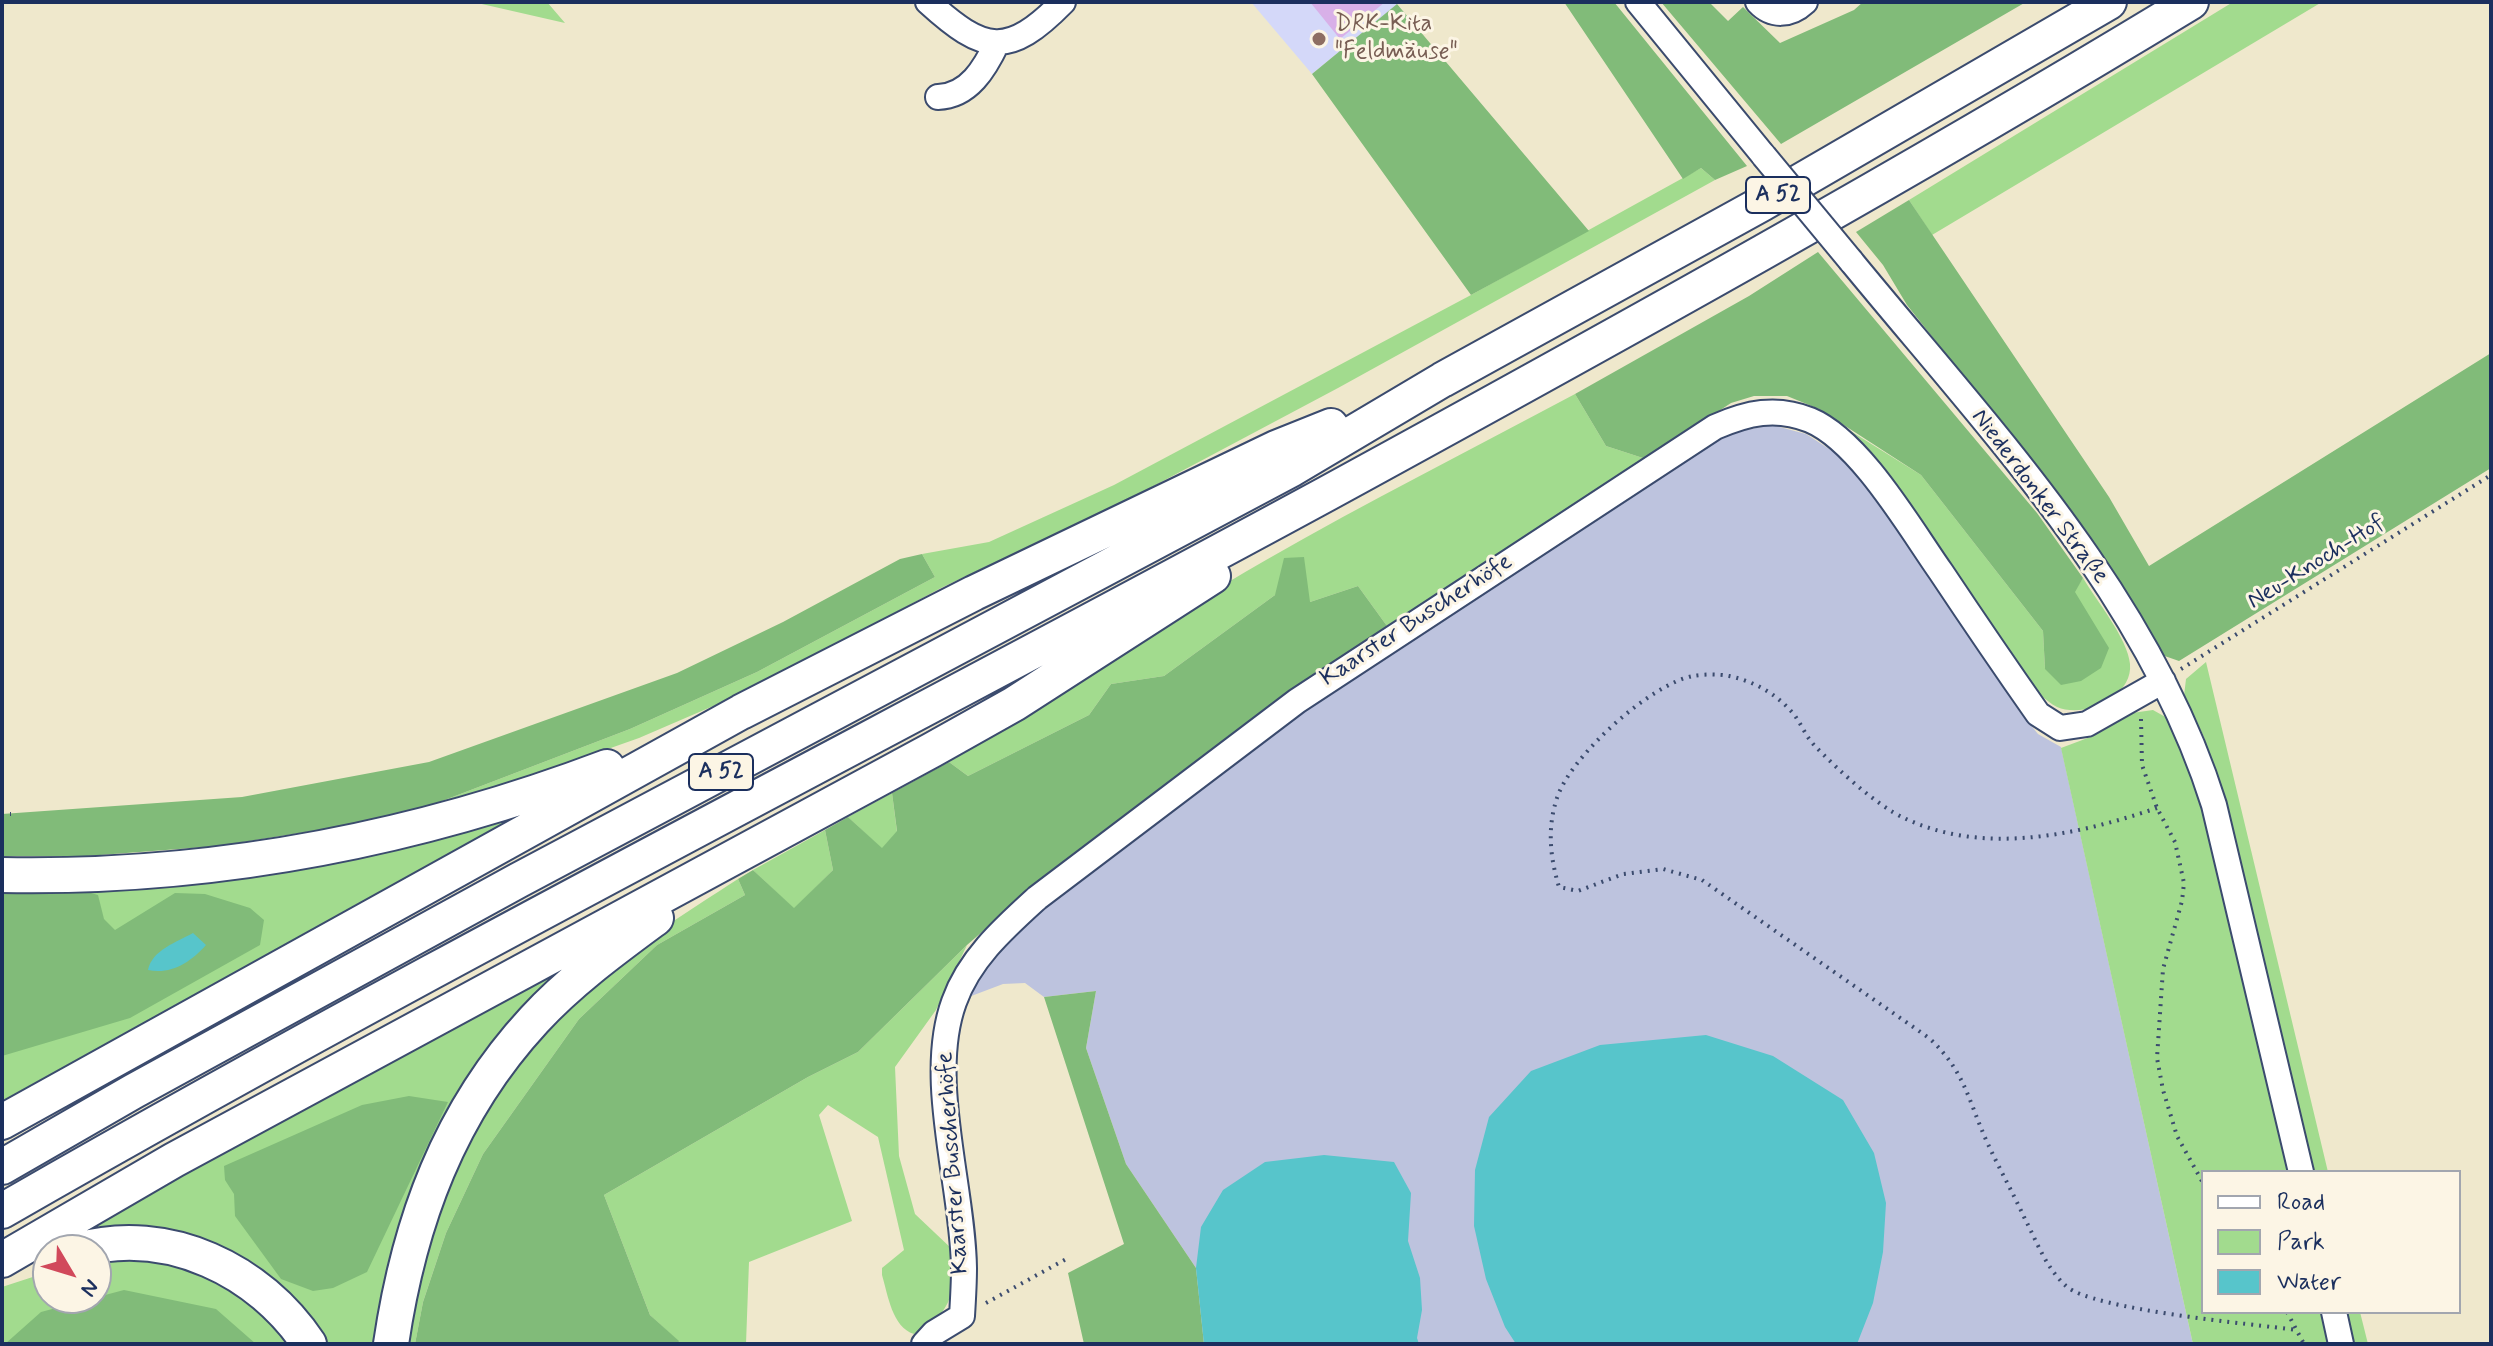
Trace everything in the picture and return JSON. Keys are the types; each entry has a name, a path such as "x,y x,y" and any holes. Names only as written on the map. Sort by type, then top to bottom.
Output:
{"highway":[{"name":"A 52","path":"2,1167 134,1091 505,888 1292,469 1442,380 1777,195 2109,2"},
{"name":"A 52","path":"2,1211 172,1113 1327,493 1788,239 2020,106 2191,2"},
{"path":"2,1122 741,712 974,593 1263,455 1442,380"},
{"path":"2,1260 174,1160 1014,704 1199,586 1327,493"},
{"path":"2,875 128,872 212,865 356,841 446,821 542,792 741,712"},
{"path":"391,1344 401,1278 421,1210 470,1103 502,1058 535,1019 619,945 773,835"},
{"path":"112,1245 162,1245 202,1256 241,1275 269,1295 296,1324 309,1344"},
{"path":"2,1275 32,1265"}],"street":[{"path":"928,2 975,39 997,43 1030,32 1063,2"},
{"name":"Niederdonker Straße","path":"1638,2 2058,514 2111,592 2152,687 2194,747 2214,805 2301,1170"},
{"path":"1758,2 1775,14 1788,13 1805,2"},
{"path":"938,97 949,97 972,82 997,43"},
{"name":"Kaarster Buscherhöfe","path":"962,1316 964,1267 943,1074 944,1040 954,1001 973,965 999,933 1037,898 1297,701 1715,427 1742,415 1774,411 1811,420 1842,442 1882,487 2038,714 2060,728 2087,724 2152,687"},
{"path":"2334,1314 2341,1344"},
{"path":"924,1344 934,1333 962,1316"}],"path":[{"name":"Neu-Knoch-Hof","path":"2152,687 2491,475"},
{"path":"2157,808 2103,826 2062,834 1985,839 1939,833 1901,817 1847,776 1811,743 1791,711 1761,686 1727,675 1692,676 1655,692 1619,720 1575,764 1557,796 1551,826 1550,860 1559,887 1578,891 1623,874 1663,869 1702,880 1929,1038 1949,1056 2049,1267 2067,1288 2124,1306 2297,1330"},
{"path":"2152,687 2140,751 2157,808 2175,842 2184,883 2163,969 2157,1058 2177,1136 2201,1179"},
{"path":"2,814 11,814"},
{"path":"962,1316 1068,1258"},
{"path":"2288,1314 2304,1344"}],"shaded area":[{"name":"DRK-Kita \"Feldmäuse\"","path":"1251,2 1400,2 1312,74"},
{"path":"1772,425 1806,434 1837,454 1878,499 2020,712 2038,734 2061,747 2193,1344 1204,1344 1196,1268 1126,1164 1086,1048 1096,991 1044,997 1025,983 1003,984 966,998 1000,947 1048,903 1301,711 1700,450 1735,432"}],"green space":[{"path":"473,2 547,2 565,23"},
{"path":"1564,2 1614,2 1747,166 1715,180 1701,168 1683,179"},
{"path":"1661,2 1709,2 1728,21 1743,7 1780,43 1854,10 1863,2 2026,2 1781,144"},
{"path":"2233,2 2322,2 1932,235 1909,200"},
{"path":"1397,4 1589,231 1471,295 1312,74"},
{"path":"1701,168 1715,180 1131,498 941,588 755,688 639,738 540,773 429,806 630,729 757,672 935,577 922,554 989,542 1114,485 1471,295"},
{"path":"1909,200 2109,497 2149,566 2491,353 2491,468 2179,661 2159,654 2122,586 2088,533 1907,305 1883,265 1856,232"},
{"path":"1818,252 2037,513 2083,578 2075,592 2109,648 2101,668 2081,681 2061,685 2045,669 2043,631 1921,475 1819,409 1787,396 1754,396 1731,403 1646,459 1606,446 1575,394 1749,296"},
{"path":"1575,394 1606,446 1646,459 1387,626 1358,586 1310,602 1275,595 1164,676 1111,684 1089,715 968,776 949,762 1266,560"},
{"path":"1849,430 1921,475 2043,631 2045,669 2074,591 2083,578 2124,643 2130,664 2124,686 2105,702 2080,710 2057,707 2044,698 2024,679 1878,463"},
{"path":"922,554 935,577 757,672 630,729 429,806 331,828 218,846 87,856 2,856 2,814 242,797 429,762 677,673 783,622 900,559"},
{"path":"1304,557 1310,602 1358,586 1387,626 1292,691 1007,910 858,1052 808,1077 604,1195 650,1315 679,1341 677,1344 415,1344 423,1302 446,1233 483,1154 579,1019 657,945 745,895 738,879 753,870 794,908 833,870 825,830 848,817 882,848 897,831 892,793 949,762 968,776 1089,715 1111,684 1164,676 1275,595 1284,558"},
{"path":"2206,662 2328,1170 2311,1170 2224,806 2204,737 2184,696 2186,679"},
{"path":"2153,710 2169,719 2203,806 2290,1170 2201,1170 2201,1314 2323,1314 2330,1344 2193,1344 2061,748 2093,736 2132,713"},
{"path":"892,793 897,832 882,849 848,817"},
{"path":"538,805 2,1101 2,884"},
{"path":"825,830 833,870 794,909 753,870"},
{"path":"738,879 745,895 657,945 579,1019 483,1154 446,1233 423,1302 415,1344 407,1344 428,1242 444,1195 488,1107 516,1066 549,1027 603,973 659,931"},
{"path":"2,889 77,889 98,895 104,919 115,930 175,893 205,894 250,908 264,920 260,945 130,1018 2,1056"},
{"path":"967,945 936,1010 895,1067 899,1156 915,1214 953,1250 951,1291 945,1309 914,1334 896,1318 886,1292 882,1268 904,1250 878,1137 828,1105 819,1115 852,1221 749,1262 746,1344 677,1344 678,1341 650,1315 604,1195 808,1077 858,1052"},
{"path":"566,964 570,968 494,1052 382,1344 324,1344 290,1299 112,1239 112,1234 93,1233 92,1224"},
{"path":"1096,991 1086,1048 1126,1164 1196,1268 1204,1344 1084,1344 1068,1273 1124,1244 1044,997"},
{"path":"409,1096 448,1102 367,1272 333,1288 313,1291 281,1279 235,1216 234,1194 225,1180 224,1166 362,1105"},
{"path":"112,1259 162,1262 210,1275 259,1307 291,1344 2,1344 2,1287 32,1277 32,1314 112,1314"},
{"path":"124,1290 216,1309 256,1344 5,1344 39,1314 112,1314 112,1293"},
{"path":"2344,1314 2360,1314 2368,1344 2352,1344"}],"water":[{"path":"193,933 206,945 194,957 173,969 148,970 160,952"},
{"path":"1706,1035 1773,1056 1843,1100 1874,1153 1886,1203 1883,1252 1873,1303 1857,1344 1516,1344 1505,1327 1486,1279 1474,1226 1475,1170 1489,1117 1531,1071 1600,1045"},
{"path":"1324,1155 1394,1162 1411,1193 1408,1241 1420,1278 1422,1310 1417,1338 1419,1344 1204,1344 1196,1268 1201,1227 1223,1190 1265,1162"}],"building":[{"path":"1310,2 1385,2 1340,39"}],"place":[{"name":"DRK-Kita \"Feldmäuse\"","path":"1319,39"}]}
